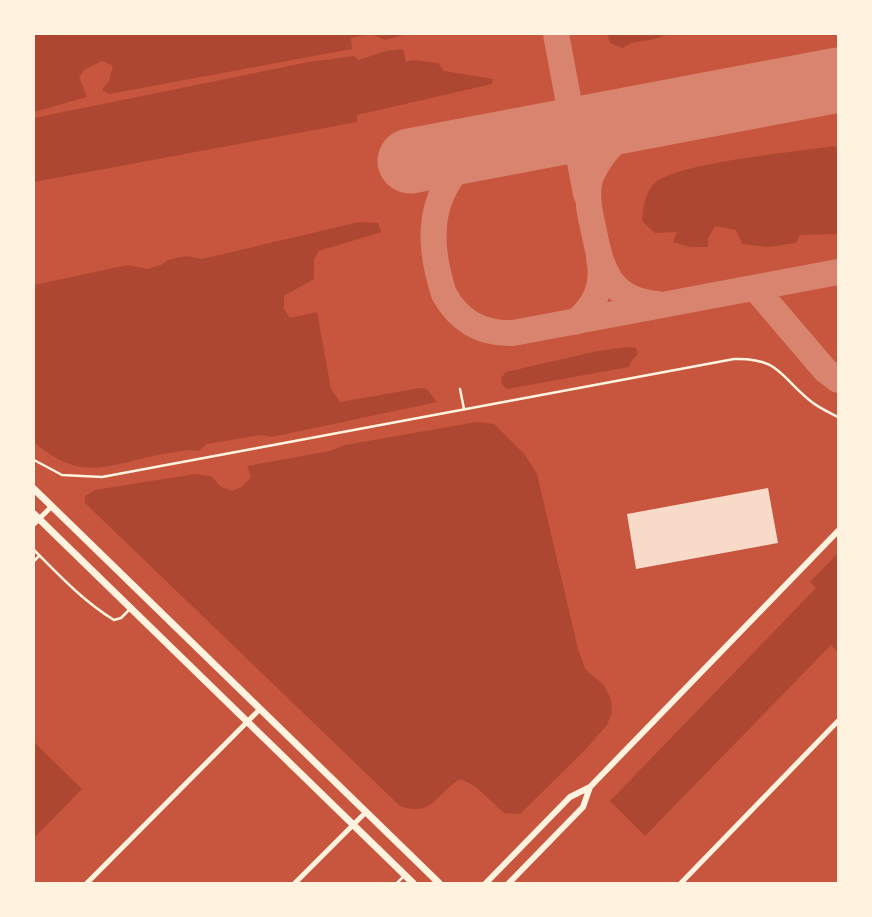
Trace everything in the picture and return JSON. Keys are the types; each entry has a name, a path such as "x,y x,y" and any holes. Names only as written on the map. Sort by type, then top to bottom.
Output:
{"main road":[{"path":"34,489 439,883"},
{"path":"36,519 131,608 413,883"}],"street":[{"path":"36,519 52,506"},
{"path":"486,883 570,797 590,787 838,531"},
{"path":"87,883 260,709"},
{"path":"681,883 838,721"},
{"path":"509,883 583,807 590,787"},
{"path":"295,883 366,812"}],"lane":[{"path":"34,460 62,475 102,477 734,359 751,358 770,364 783,372 808,399 838,417"},
{"path":"460,389 464,409"},
{"path":"34,550 86,602 114,620 121,618 131,608"},
{"path":"34,561 39,556"},
{"path":"397,883 405,875"}],"shaded area":[{"path":"34,34 371,34 351,38 352,49 109,94 102,90 109,81 113,66 102,61 84,70 79,77 87,97 34,112"},
{"path":"371,34 407,34 385,40"},
{"path":"607,34 666,34 654,39 633,43 623,48 610,43"},
{"path":"403,49 406,62 412,60 438,63 444,71 493,79 492,84 357,115 357,122 34,182 34,118 309,62 354,56 359,60 386,51"},
{"path":"834,146 838,148 838,234 800,235 796,243 768,247 742,244 736,230 715,226 708,239 708,247 690,247 673,242 677,232 655,233 642,221 644,205 649,190 656,182 670,175 714,163"},
{"path":"359,222 378,223 381,232 319,251 314,259 314,279 284,296 284,309 290,318 317,312 331,389 340,402 420,388 427,389 437,402 272,437 261,435 207,444 199,451 184,451 99,467 68,464 34,442 34,285 128,265 147,269 161,265 168,260 187,256 202,259"},
{"path":"628,347 636,348 638,354 632,360 629,367 507,389 502,384 501,378 506,372 598,351"},
{"path":"477,422 494,424 525,455 537,474 578,649 585,669 604,685 611,700 612,712 607,725 585,750 520,814 504,813 476,787 461,779 428,806 420,809 411,809 400,806 85,503 85,496 95,490 195,474 211,476 221,487 232,491 242,487 251,477 247,466 330,451 345,445"},
{"path":"838,553 838,652 831,645 645,836 610,801 816,588 810,582"},
{"path":"34,742 82,789 34,838"}],"building":[{"path":"768,488 778,543 636,569 627,514"}],"taxiway":[{"path":"556,34 586,194"},
{"path":"657,304 628,296 618,289 610,279 604,268 596,242 588,193 592,174 612,145 638,125 659,114"},
{"path":"478,148 449,180 441,197 433,233 434,252 444,294 457,312 472,324 481,328 501,333 513,333 838,272"},
{"path":"575,322 588,309 597,294 601,277 599,258"},
{"path":"755,288 825,370 838,380"}],"runway":[{"path":"410,161 838,80"}]}
